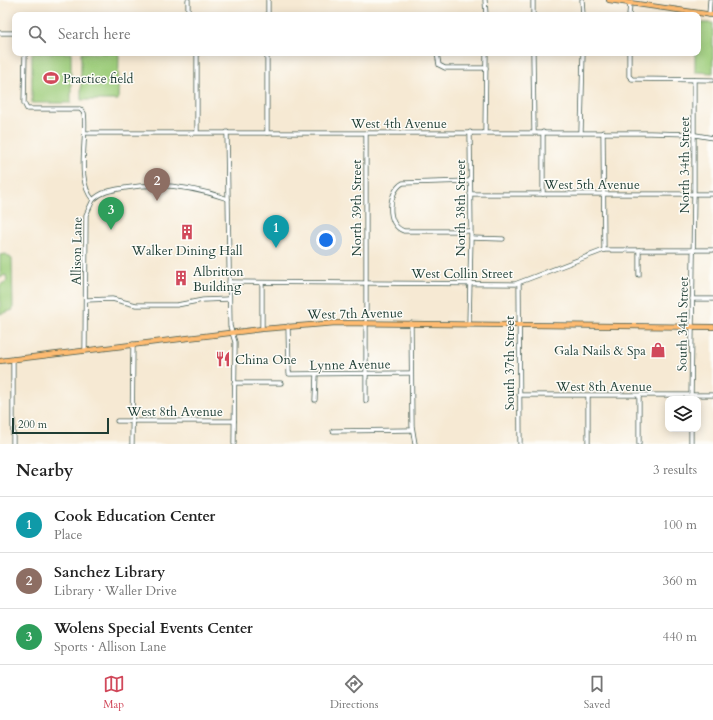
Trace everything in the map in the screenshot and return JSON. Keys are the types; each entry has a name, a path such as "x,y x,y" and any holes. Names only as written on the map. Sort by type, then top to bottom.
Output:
{"main road":[{"path":"609,0 689,12"},
{"path":"701,14 711,15"},
{"name":"West 7th Avenue","path":"0,360 288,326 367,322 713,327"}],"street":[{"path":"188,0 188,12"},
{"path":"268,0 268,12"},
{"path":"486,0 486,12"},
{"path":"533,0 533,12"},
{"path":"582,0 583,12"},
{"path":"710,0 711,15"},
{"path":"629,12 630,4"},
{"path":"0,32 12,33"},
{"name":"Allison Lane","path":"25,56 25,108 29,110 82,110 84,115 85,184 87,191 93,200 86,215 85,350"},
{"path":"197,56 198,132"},
{"path":"267,132 268,56"},
{"path":"438,56 439,65 445,68 486,68"},
{"path":"485,132 486,56"},
{"path":"533,56 534,132"},
{"path":"581,132 583,56"},
{"path":"629,56 629,76 632,80 713,80"},
{"name":"North 34th Street","path":"693,250 694,80"},
{"path":"227,132 229,299 234,342 234,444"},
{"name":"North 38th Street","path":"469,323 471,238 470,132"},
{"path":"543,132 543,194"},
{"path":"604,132 604,250"},
{"name":"West 4th Avenue","path":"85,133 604,132 694,135 713,138"},
{"name":"North 39th Street","path":"366,133 366,400"},
{"path":"470,181 403,183 397,186 394,192 391,216 392,223 397,228 404,231 470,231"},
{"path":"93,200 109,190 150,185 188,187 228,199"},
{"name":"West 5th Avenue","path":"470,194 713,194"},
{"path":"471,238 502,239"},
{"name":"West Collin Street","path":"229,282 519,283 604,250 713,250"},
{"path":"639,275 640,250"},
{"name":"South 34th Street","path":"691,396 693,250"},
{"path":"262,283 262,329"},
{"name":"South 37th Street","path":"519,283 518,324 520,444"},
{"path":"86,300 112,299 136,305 177,305 203,300 229,299"},
{"path":"692,299 713,299"},
{"path":"411,323 412,430 415,444"},
{"name":"Lynne Avenue","path":"288,326 289,374 412,373"},
{"path":"132,444 133,344"},
{"path":"13,359 13,444"},
{"path":"315,400 316,374"},
{"path":"234,383 281,383"},
{"name":"West 8th Avenue","path":"519,395 665,396"},
{"name":"West 8th Avenue","path":"701,396 713,395"},
{"path":"588,396 588,444"},
{"path":"639,396 639,444"},
{"name":"West 8th Avenue","path":"117,421 234,421"},
{"path":"332,431 412,430"},
{"path":"691,432 691,444"}],"green space":[{"path":"701,23 713,23 713,73 695,72 695,56 701,56"},
{"name":"Practice field","path":"32,56 71,56 71,103 32,103"},
{"path":"81,56 119,56 118,100 81,100"},
{"path":"6,254 12,259 13,310 0,314 0,285 7,281 6,275 0,277 0,255"}],"place":[{"name":"Practice field","path":"51,78"},
{"name":"Sanchez Library","path":"157,201"},
{"name":"Wolens Special Events Center","path":"111,230"},
{"name":"Walker Dining Hall","path":"187,232"},
{"name":"Cook Education Center","path":"276,248"},
{"name":"Albritton Building","path":"181,278"},
{"name":"Gala Nails & Spa","path":"658,350"},
{"name":"China One","path":"223,359"}]}
